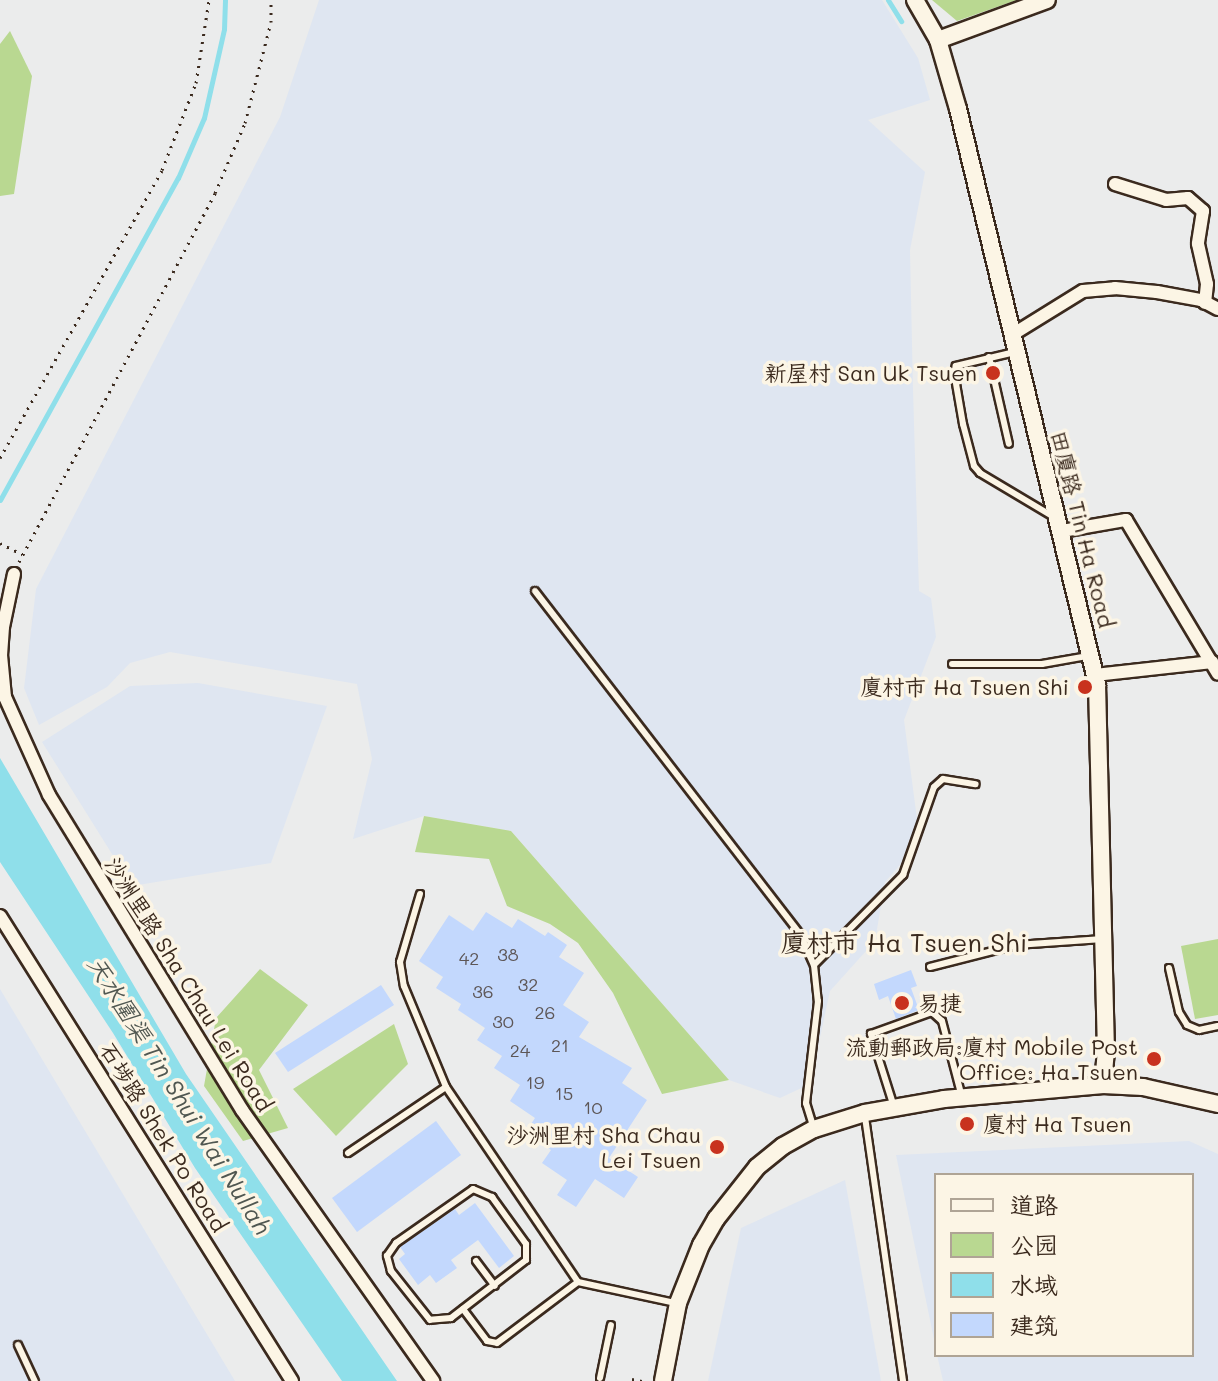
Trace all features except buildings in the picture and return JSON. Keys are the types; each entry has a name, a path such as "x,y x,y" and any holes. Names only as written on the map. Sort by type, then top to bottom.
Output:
{"street":[{"name":"田廈路 Tin Ha Road","path":"915,0 938,40 1015,333 1092,656 1100,710 1103,1085"},
{"path":"938,40 1047,0"},
{"path":"1115,184 1166,200 1188,198 1203,211 1198,244 1207,284 1205,303"},
{"path":"1015,333 1083,291 1115,288 1205,303 1218,309"},
{"path":"1060,525 1126,520 1218,674"},
{"name":"沙洲里路 Sha Chau Lei Road","path":"14,574 3,627 5,697 49,795 242,1110 433,1381"},
{"path":"1095,675 1212,662"},
{"name":"石埗路 Shek Po Road","path":"0,916 292,1381"},
{"path":"663,1381 678,1303 701,1245 757,1167 783,1146 814,1129 895,1107 962,1097 1103,1085 1155,1089 1218,1104"}],"lane":[{"path":"1018,351 961,362 954,372 974,466 990,482 1060,525"},
{"path":"989,357 1009,444"},
{"path":"535,591 800,934 814,965 818,1001 806,1103 814,1129"},
{"path":"952,664 1042,664 1092,656"},
{"path":"814,965 903,875 934,787 943,779 976,784"},
{"path":"420,894 400,962 404,986 446,1087 578,1282 678,1303"},
{"path":"930,967 1016,945 1103,939"},
{"path":"1169,968 1179,1012 1187,1025 1199,1030 1218,1026"},
{"path":"895,1107 871,1034 932,1012 942,1021 962,1097"},
{"path":"348,1153 446,1087"},
{"path":"865,1113 903,1381"},
{"path":"473,1189 492,1197 527,1249 523,1265 463,1309 446,1321 426,1318 391,1271 387,1256 396,1243 473,1189"},
{"path":"476,1261 495,1286"},
{"path":"463,1309 487,1341 497,1343 578,1282"},
{"path":"600,1378 611,1325"},
{"path":"18,1345 35,1381"}],"path":[{"path":"0,458 162,170 196,83 209,0"},
{"path":"14,574 215,193 245,123 271,22 271,0"},
{"path":"0,543 22,554"},
{"path":"632,1379 642,1381"}],"shaded area":[{"path":"319,0 882,0 918,58 930,100 868,120 925,172 910,250 913,390 919,591 931,598 936,637 904,720 920,842 885,882 875,941 830,991 810,1084 780,1098 729,1080 511,831 424,816 353,839 372,759 357,684 170,652 130,663 107,687 39,725 24,688 36,589 280,117"},
{"path":"198,683 327,706 271,863 132,886 42,742 130,686"},
{"path":"0,989 235,1381 0,1381"},
{"path":"1189,1141 1218,1154 1218,1381 943,1381 937,1357 1194,1357 1194,1173 934,1173 934,1339 896,1155"},
{"path":"845,1180 881,1381 708,1381 741,1228"}],"green space":[{"path":"932,0 1017,0 957,21"},
{"path":"10,31 32,76 14,194 0,196 0,44"},
{"path":"424,816 511,831 729,1080 662,1094 613,993 578,943 550,924 507,906 489,859 415,852"},
{"path":"1218,939 1218,1015 1195,1019 1181,946"},
{"path":"260,969 308,1005 259,1070 288,1128 243,1141 204,1086 216,1018"},
{"path":"394,1024 408,1064 336,1136 293,1089"}],"water":[{"name":"天水圍渠 Tin Shui Wai Nullah","path":"0,758 186,1074 397,1381 342,1381 195,1168 113,1033 0,862"}],"waterway":[{"path":"0,500 178,178 204,118 224,29 225,0"},
{"path":"888,0 901,21"}],"place":[{"name":"新屋村 San Uk Tsuen","path":"993,373"},
{"name":"廈村市 Ha Tsuen Shi","path":"1085,687"},
{"name":"易捷","path":"902,1003"},
{"name":"流動郵政局:廈村 Mobile Post Office: Ha Tsuen","path":"1154,1059"},
{"name":"廈村 Ha Tsuen","path":"967,1124"},
{"name":"沙洲里村 Sha Chau Lei Tsuen","path":"717,1147"}],"district":[{"name":"廈村市 Ha Tsuen Shi","path":"904,943"}]}
